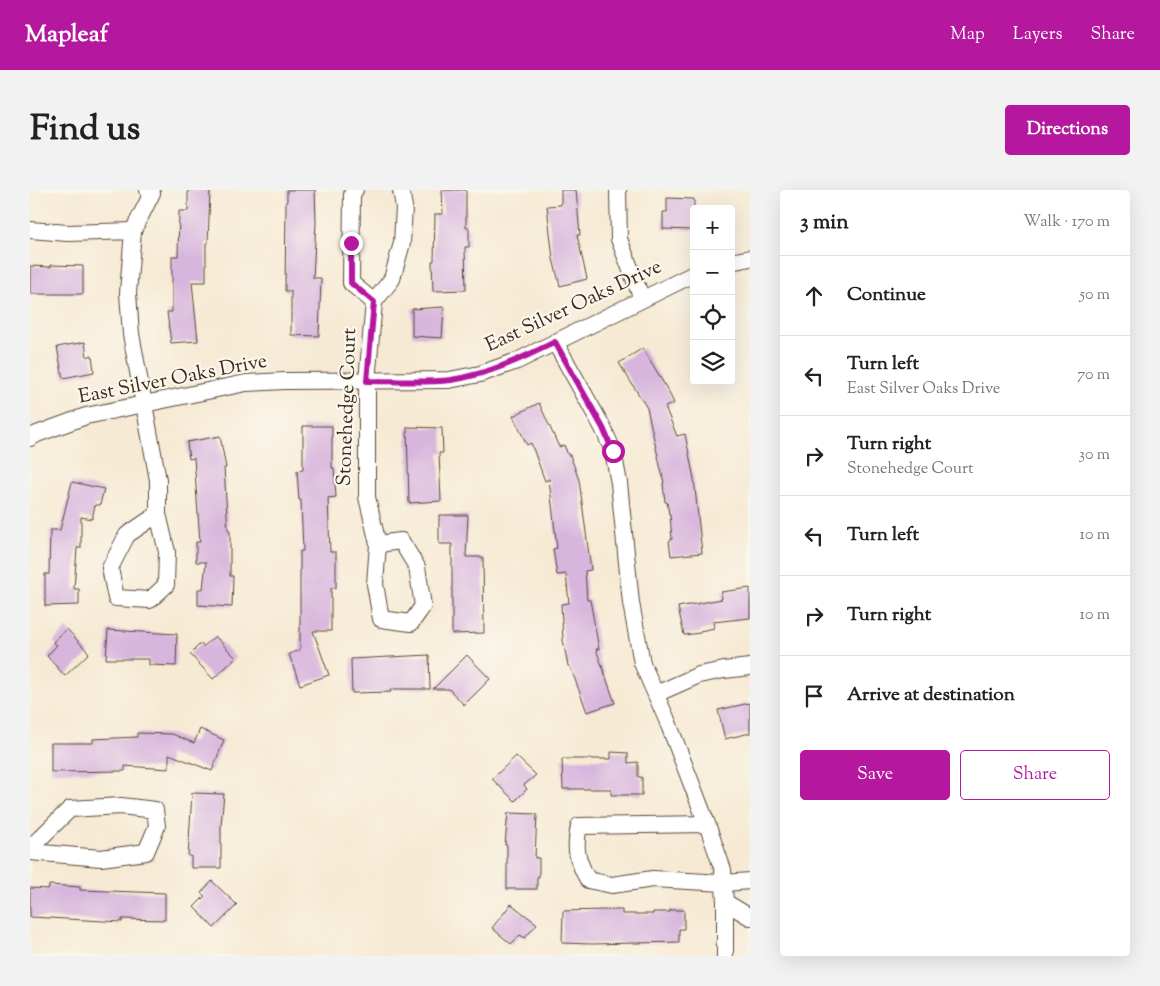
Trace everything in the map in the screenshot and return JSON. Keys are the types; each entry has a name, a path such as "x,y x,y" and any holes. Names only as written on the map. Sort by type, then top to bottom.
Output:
{"street":[{"path":"148,190 152,193 132,231 128,293 131,334 158,480 158,514 167,552 166,585 150,600 116,598 110,568 114,559 126,535 158,514"},
{"path":"355,190 352,194 351,283 374,302 392,279 402,243 404,207 401,190"},
{"path":"618,190 619,239 642,299"},
{"path":"30,230 68,233 132,231"},
{"path":"735,261 750,258"},
{"name":"East Silver Oaks Drive","path":"30,438 86,416 246,383 449,380 480,374 518,361 690,276"},
{"name":"Stonehedge Court","path":"374,302 367,381 367,497 378,544 375,584 381,619 411,622 423,606 417,567 401,541 378,544"},
{"path":"555,342 603,428 613,451 619,483 632,611 642,663 668,720 723,870 725,956"},
{"path":"656,694 699,675 750,667"},
{"path":"121,806 155,810 157,826 146,852 101,858 30,850 70,809 121,806"},
{"path":"707,824 579,826 576,843 580,866 588,880 612,885 653,880 724,883 750,882"},
{"path":"725,902 750,917"}],"building":[{"path":"188,190 210,190 208,243 206,243 206,282 192,282 198,341 171,343 167,312 172,312 172,256 178,256 179,211 188,211"},
{"path":"287,190 315,190 316,222 313,278 321,278 319,336 291,335 291,291 285,291"},
{"path":"442,190 466,190 466,228 469,228 469,247 465,247 466,290 433,291 432,261 434,261 435,214 443,214"},
{"path":"561,190 576,190 580,235 577,235 587,279 560,286 553,259 547,206 561,205"},
{"path":"667,198 694,199 694,205 690,205 690,230 663,229 663,212 667,212"},
{"path":"51,265 83,266 83,294 30,294 30,266 51,267"},
{"path":"444,307 442,338 412,336 412,309"},
{"path":"85,342 87,357 92,355 94,372 63,378 57,347"},
{"path":"643,348 674,403 665,407 677,436 685,434 694,479 702,553 671,556 669,541 672,539 670,514 667,502 665,502 664,483 647,408 619,363"},
{"path":"539,403 559,447 564,445 568,455 570,455 579,480 591,570 585,571 587,600 590,600 599,649 596,649 615,703 587,712 570,666 568,666 563,640 561,604 569,603 566,574 557,575 553,549 557,548 549,479 545,481 531,443 527,445 513,416"},
{"path":"303,426 332,426 332,468 334,468 336,497 328,498 330,552 336,552 336,588 331,588 331,631 313,631 329,675 300,685 289,654 300,650 300,551 303,551 301,500 299,500 297,471 303,470"},
{"path":"407,427 442,428 443,453 439,453 441,501 409,503"},
{"path":"220,436 226,468 224,468 228,530 230,530 230,576 233,576 232,607 198,605 198,589 203,589 206,562 196,562 196,542 200,542 194,458 189,459 187,442"},
{"path":"72,482 104,489 100,505 95,505 92,519 81,517 81,548 77,548 74,589 79,589 79,605 45,606 45,574 49,574 50,530 60,530"},
{"path":"439,515 468,515 466,557 483,557 484,633 452,634 452,544 439,544"},
{"path":"750,588 750,618 713,622 714,628 700,631 700,633 684,635 678,607 722,599 721,592"},
{"path":"67,629 89,653 65,676 47,656 57,645 53,642"},
{"path":"108,630 177,634 176,666 149,665 149,659 106,659"},
{"path":"215,636 236,658 213,679 190,654 201,643 203,647"},
{"path":"429,655 430,689 390,689 391,692 352,693 351,659"},
{"path":"467,655 490,679 464,705 449,689 433,689"},
{"path":"750,703 750,733 725,739 718,710"},
{"path":"200,729 224,740 212,771 169,754 169,769 125,766 125,771 51,772 51,743 93,743 93,739 137,737 137,733 172,734 194,743"},
{"path":"611,752 628,753 628,763 638,762 638,777 642,777 642,795 611,795 611,789 563,789 562,759 611,759"},
{"path":"516,756 536,775 524,785 527,789 515,801 492,779"},
{"path":"192,793 224,794 221,825 221,868 191,868 191,856 188,856"},
{"path":"508,813 537,814 535,858 539,858 539,877 537,877 537,889 507,889 507,845 505,845"},
{"path":"212,881 237,905 214,928 194,907 205,896 201,893"},
{"path":"49,885 80,887 80,890 165,893 165,920 122,919 122,922 30,917 30,888 49,889"},
{"path":"511,904 537,924 525,938 520,935 511,944 492,928"},
{"path":"622,910 622,914 653,914 653,912 684,910 684,929 679,929 679,942 562,943 563,911"}],"route":[{"path":"351,243 351,283 374,302 367,381 449,380 480,374 518,361 555,342 603,428 613,451"}]}
